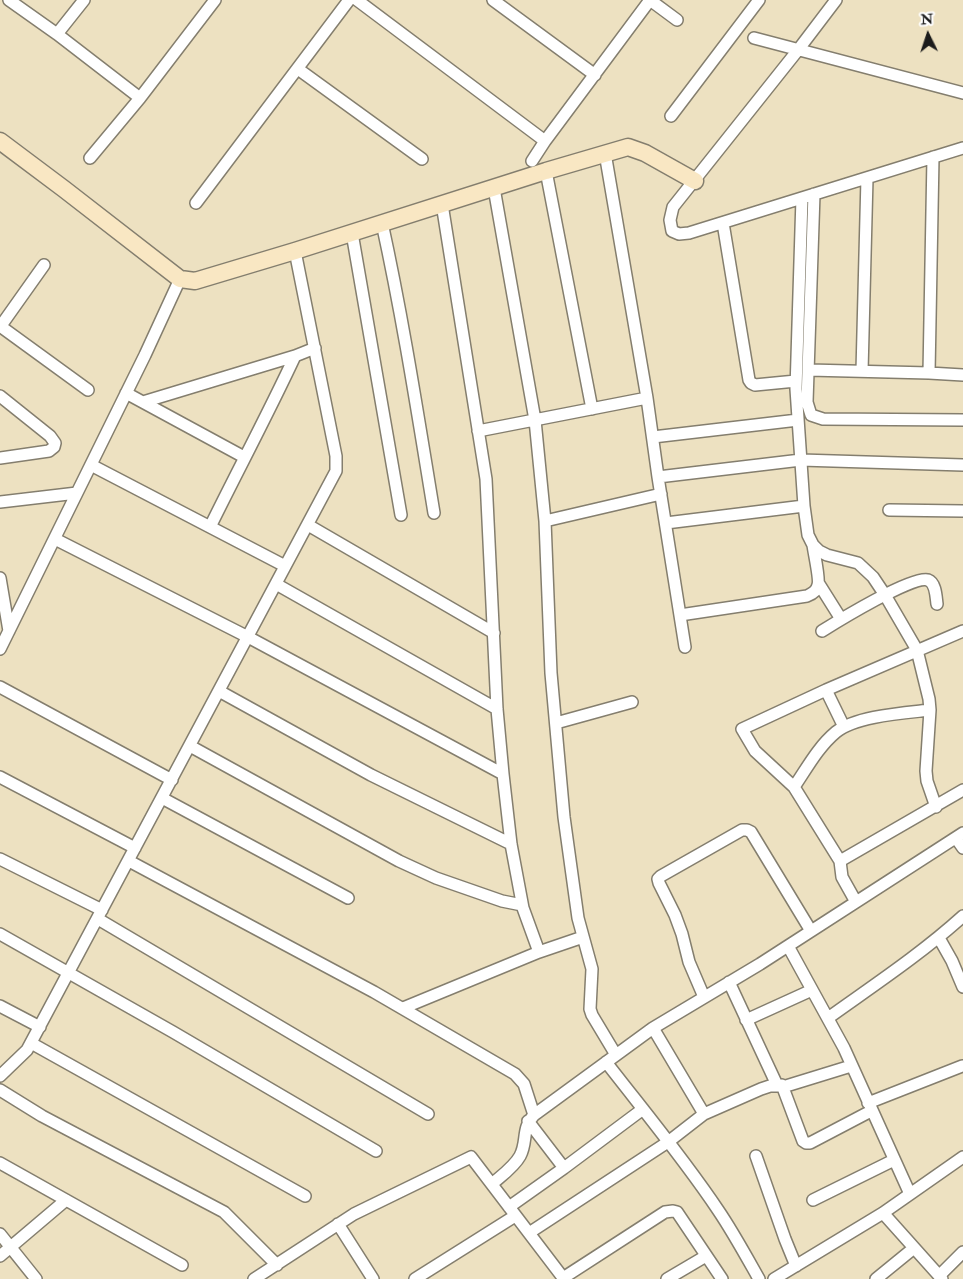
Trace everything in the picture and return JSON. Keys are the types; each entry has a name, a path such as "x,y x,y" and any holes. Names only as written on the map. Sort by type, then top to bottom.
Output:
{"street":[{"path":"9,0 57,34 140,98"},
{"path":"57,34 84,0"},
{"path":"90,158 140,98 215,0"},
{"path":"196,203 349,0"},
{"path":"356,0 545,141"},
{"path":"493,0 595,75"},
{"path":"532,160 650,0 678,20"},
{"path":"671,116 759,0"},
{"path":"836,0 673,207 670,220 672,230 679,234 689,233 963,148"},
{"path":"754,38 963,93"},
{"path":"298,69 422,159"},
{"path":"0,141 180,279 194,281 605,153 628,148 645,153 695,181"},
{"path":"605,153 647,398 660,494 686,647"},
{"path":"929,373 933,158"},
{"path":"546,172 592,409"},
{"path":"862,371 866,178"},
{"path":"494,188 534,420 545,521 551,673 564,817 578,918 592,969 590,1009 611,1058 643,1108 719,1212 760,1279"},
{"path":"814,194 807,402 811,415 823,419 963,420"},
{"path":"802,198 796,381 804,506 808,535 813,545 819,584 840,619"},
{"path":"442,204 486,479 497,709 511,844 522,905 539,952"},
{"path":"382,223 410,362 434,513"},
{"path":"723,223 749,380 755,385 796,381"},
{"path":"352,233 401,515"},
{"path":"1,1075 27,1050 40,1027 336,471 336,456 294,251"},
{"path":"44,265 0,326 88,390"},
{"path":"0,649 78,493 180,279"},
{"path":"143,402 315,348"},
{"path":"210,527 294,356"},
{"path":"809,370 963,374"},
{"path":"126,394 244,457"},
{"path":"0,396 50,436 55,443 54,448 49,451 0,458"},
{"path":"478,431 647,398"},
{"path":"653,437 798,420"},
{"path":"658,477 801,460 963,465"},
{"path":"91,465 286,566"},
{"path":"0,502 78,493"},
{"path":"545,521 660,494"},
{"path":"666,522 804,506"},
{"path":"889,510 963,511"},
{"path":"308,525 494,633"},
{"path":"55,539 248,637 503,774"},
{"path":"813,545 827,555 858,563 873,577 885,594 917,650 929,699 926,770 929,788 936,807"},
{"path":"0,578 9,631"},
{"path":"822,631 885,594 917,581 930,581 934,586 937,604"},
{"path":"276,584 497,709"},
{"path":"680,615 807,596 815,592 819,584"},
{"path":"856,902 842,877 840,861 794,788 755,751 742,729 826,690 963,631"},
{"path":"0,687 172,780"},
{"path":"826,690 844,727"},
{"path":"219,691 371,775 511,844"},
{"path":"556,724 632,702"},
{"path":"794,788 819,750 836,732 844,727 877,717 930,710"},
{"path":"190,746 406,864 436,878 502,901 522,905"},
{"path":"0,777 135,848"},
{"path":"840,861 963,790"},
{"path":"162,798 348,898"},
{"path":"704,997 689,962 675,915 659,884 658,879 661,876 742,830 747,830 751,832 811,931"},
{"path":"492,1184 516,1162 521,1154 526,1128 531,1118 611,1058 654,1028 788,946 960,836 963,848"},
{"path":"0,859 100,914 428,1114"},
{"path":"128,861 374,992 516,1074 524,1084 531,1118 564,1168"},
{"path":"828,1018 939,938 963,916"},
{"path":"0,934 69,972 376,1151"},
{"path":"403,1008 583,936"},
{"path":"939,938 952,961 963,987"},
{"path":"788,946 844,1048 910,1194"},
{"path":"729,982 746,1020 780,1085 803,1141 806,1143 870,1107 962,1066"},
{"path":"746,1020 812,990"},
{"path":"0,1006 40,1027"},
{"path":"654,1028 704,1114"},
{"path":"31,1043 305,1196"},
{"path":"529,1233 668,1142 704,1114 761,1089 780,1085 786,1086 851,1066"},
{"path":"0,1090 42,1116 224,1212 278,1265"},
{"path":"416,1279 512,1212 564,1168 643,1108"},
{"path":"756,1156 796,1266"},
{"path":"254,1279 354,1214 471,1157 529,1233 559,1277 669,1211 677,1212 722,1279"},
{"path":"774,1279 883,1213 963,1157"},
{"path":"813,1200 894,1160"},
{"path":"0,1163 182,1265"},
{"path":"0,1256 66,1200"},
{"path":"883,1213 940,1277 963,1252"},
{"path":"338,1224 373,1279"},
{"path":"0,1234 36,1279"},
{"path":"876,1279 914,1248"},
{"path":"667,1279 706,1256"}]}
